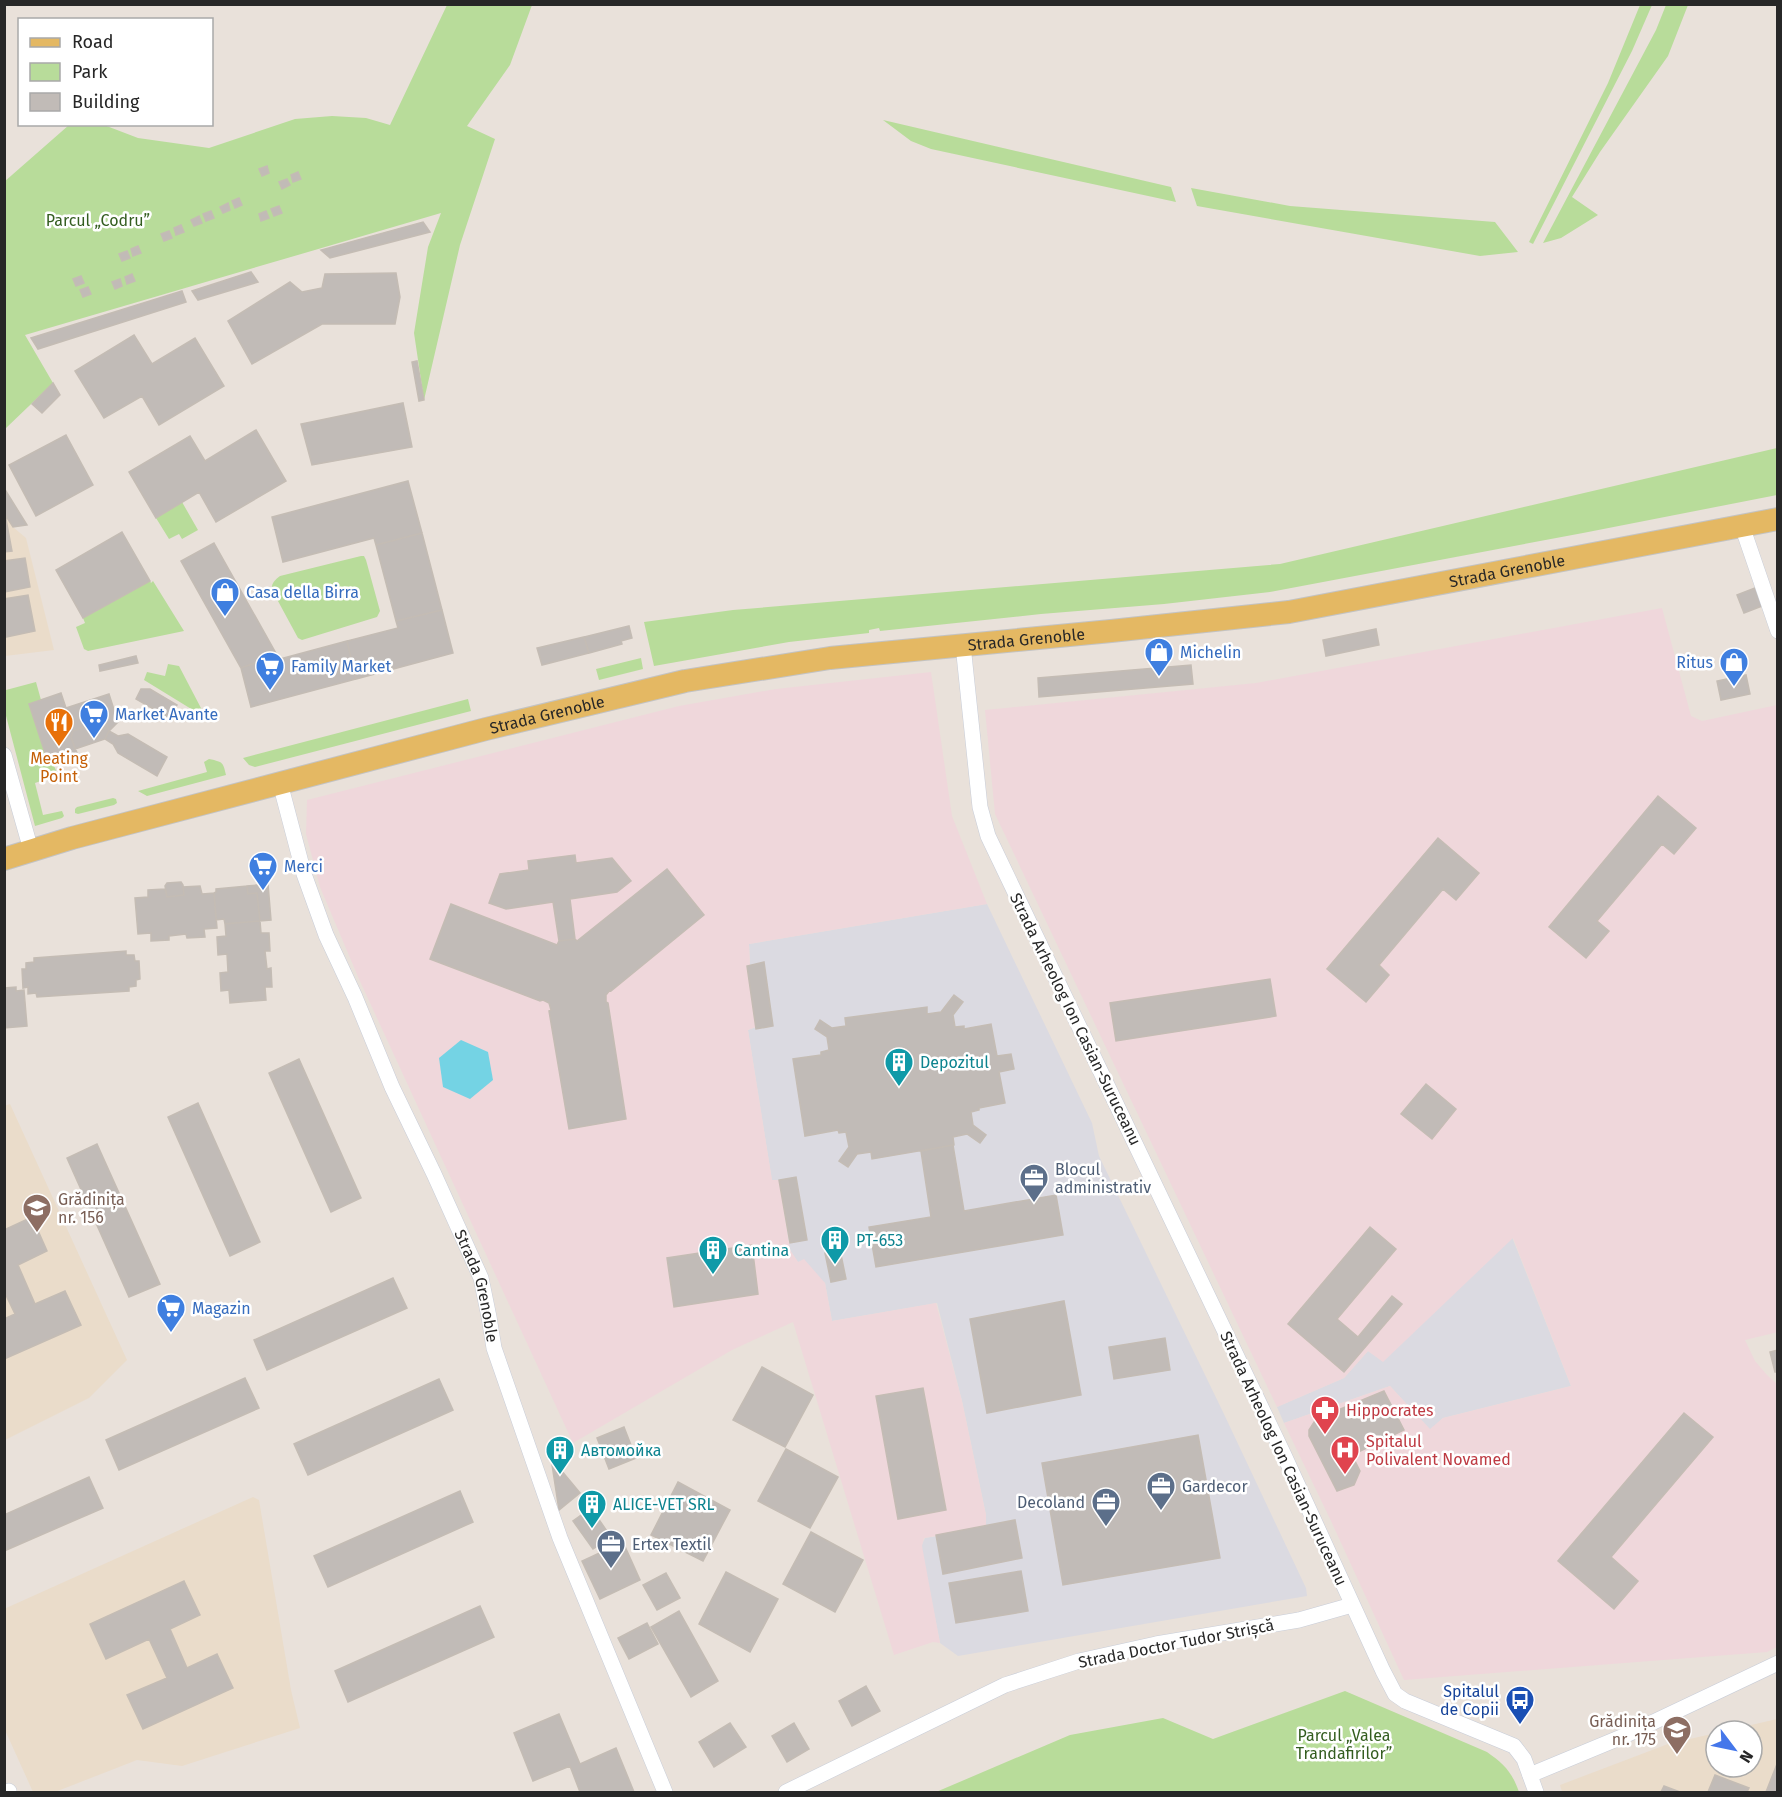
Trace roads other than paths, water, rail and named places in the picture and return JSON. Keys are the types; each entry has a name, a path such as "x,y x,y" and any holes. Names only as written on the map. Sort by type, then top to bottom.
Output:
{"main road":[{"name":"Strada Grenoble","path":"4,859 72,838 486,729 684,681 830,658 1289,612 1778,519"}],"street":[{"path":"1742,526 1778,630"},
{"name":"Strada Arheolog Ion Casian-Suruceanu","path":"963,645 980,807 988,836 1284,1455 1352,1605"},
{"path":"4,755 31,850"},
{"name":"Strada Grenoble","path":"280,783 304,874 326,935 355,997 392,1088 481,1278 494,1348 560,1538 665,1792"},
{"path":"1352,1605 1395,1694 1405,1701 1514,1746 1524,1759 1536,1792"},
{"name":"Strada Doctor Tudor Strișcă","path":"786,1792 1005,1685 1079,1661 1156,1644 1299,1620 1352,1605"},
{"path":"1530,1775 1624,1736 1778,1663"}],"water":[{"path":"461,1040 488,1052 493,1080 470,1099 443,1087 439,1058"}],"place":[{"name":"Casa della Birra","path":"225,618"},
{"name":"Michelin","path":"1159,678"},
{"name":"Ritus","path":"1734,688"},
{"name":"Family Market","path":"270,692"},
{"name":"Market Avante","path":"94,740"},
{"name":"Meating Point","path":"59,748"},
{"name":"Merci","path":"263,892"},
{"name":"Depozitul","path":"899,1088"},
{"name":"Blocul administrativ","path":"1034,1204"},
{"name":"Grădinița nr. 156","path":"37,1234"},
{"name":"PT-653","path":"835,1266"},
{"name":"Cantina","path":"713,1276"},
{"name":"Magazin","path":"171,1334"},
{"name":"Hippocrates","path":"1325,1436"},
{"name":"Автомойка","path":"560,1476"},
{"name":"Spitalul Polivalent Novamed","path":"1345,1476"},
{"name":"Gardecor","path":"1161,1512"},
{"name":"Decoland","path":"1106,1528"},
{"name":"ALICE-VET SRL","path":"592,1530"},
{"name":"Ertex Textil","path":"611,1570"},
{"name":"Spitalul de Copii","path":"1520,1726"},
{"name":"Grădinița nr. 175","path":"1677,1756"}],"park label":[{"name":"Parcul „Codru”","path":"98,220"},
{"name":"Parcul „Valea Trandafirilor”","path":"1344,1744"}]}
